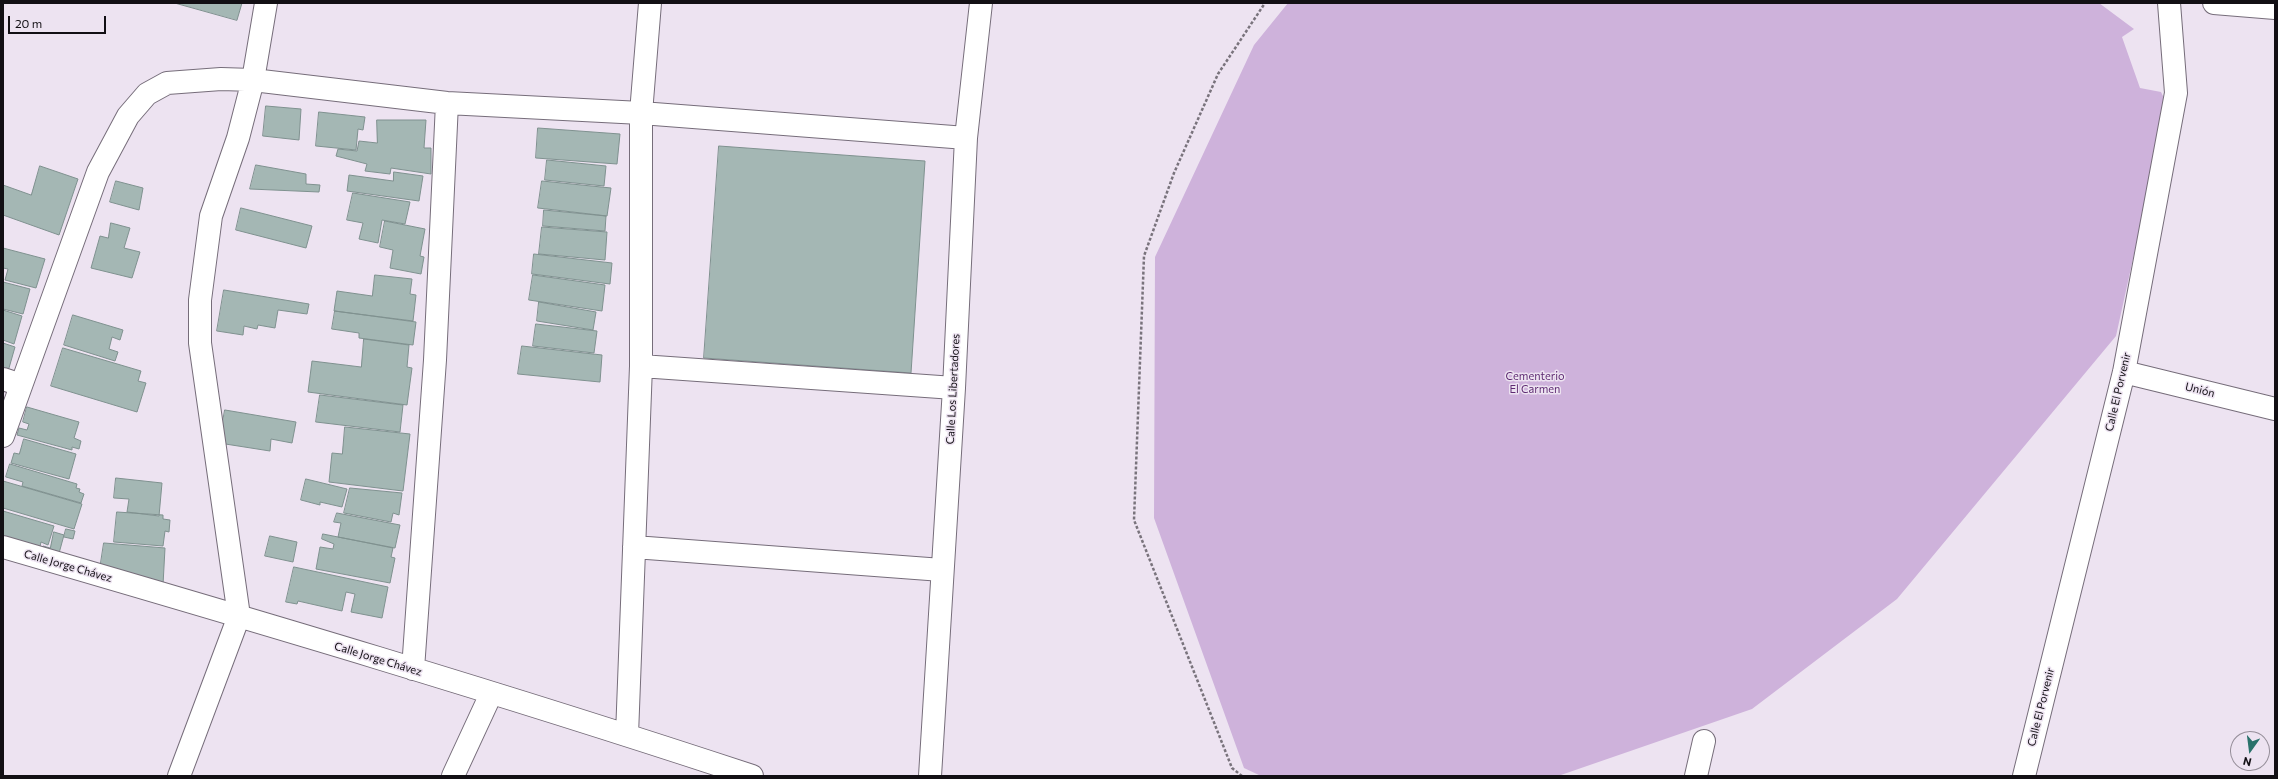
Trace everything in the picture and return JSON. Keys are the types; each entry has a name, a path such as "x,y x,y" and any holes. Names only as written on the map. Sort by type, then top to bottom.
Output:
{"street":[{"path":"179,776 239,616 200,343 200,300 211,216 238,138 253,80 266,3"},
{"path":"627,735 641,366 641,113 650,3"},
{"name":"Calle Los Libertadores","path":"930,776 954,388 966,138 981,3"},
{"name":"Calle El Porvenir","path":"2024,776 2124,372 2176,93 2169,3"},
{"path":"2214,3 2275,8"},
{"path":"3,436 12,382 98,172 128,116 147,94 167,83 221,79 253,80 447,103 641,113 966,138"},
{"path":"413,669 436,360 447,103"},
{"path":"641,366 954,388"},
{"name":"Unión","path":"2124,372 2275,409"},
{"name":"Calle Jorge Chávez","path":"3,547 239,616 627,735 709,769 752,776"},
{"path":"634,547 942,570"},
{"path":"453,776 491,694"},
{"path":"1696,776 1704,741"}],"path":[{"path":"1242,776 1232,768 1134,520 1144,256 1174,173 1218,74 1265,3"}],"green space":[{"name":"Cementerio El Carmen","path":"1288,3 2099,3 2134,29 2122,37 2140,88 2161,92 2167,104 2116,336 1897,599 1752,709 1558,776 1261,776 1244,768 1154,518 1155,257 1254,45"}],"building":[{"path":"175,3 242,3 237,20"},
{"path":"266,106 301,109 299,140 263,136"},
{"path":"319,112 365,117 363,130 358,129 356,150 316,146"},
{"path":"377,120 426,120 424,148 431,148 431,174 391,168 390,174 365,171 367,164 336,156 338,149 357,151 359,141 377,143"},
{"path":"538,128 620,134 617,164 536,158"},
{"path":"719,146 925,161 911,373 704,358"},
{"path":"547,160 606,166 604,186 545,180"},
{"path":"256,165 306,174 306,184 320,185 319,192 250,189"},
{"path":"40,166 78,179 59,235 3,215 3,185 31,195"},
{"path":"394,172 423,176 419,201 347,191 349,175 393,181"},
{"path":"116,181 143,188 139,210 110,202"},
{"path":"542,181 611,188 607,216 538,208"},
{"path":"353,193 410,202 405,224 382,220 378,243 359,239 363,223 347,220"},
{"path":"241,208 312,226 306,248 236,230"},
{"path":"544,210 606,216 605,231 543,226"},
{"path":"385,221 425,229 420,256 424,257 421,274 390,268 393,250 380,247"},
{"path":"111,223 130,228 124,248 140,252 132,278 91,268 100,236 108,238"},
{"path":"542,227 607,232 605,260 539,254"},
{"path":"3,248 45,259 36,288 5,280 8,269 3,268"},
{"path":"534,254 612,263 610,284 532,274"},
{"path":"375,275 412,279 410,294 416,295 413,321 334,311 337,291 372,296"},
{"path":"533,275 605,285 602,311 529,300"},
{"path":"3,282 30,289 23,314 3,309"},
{"path":"224,290 309,304 307,314 278,310 275,328 258,325 257,329 244,326 243,335 217,331"},
{"path":"539,302 596,312 593,330 537,321"},
{"path":"3,310 22,316 14,344 3,340"},
{"path":"335,311 416,322 413,345 359,338 359,333 332,329"},
{"path":"73,315 123,330 120,340 112,337 109,349 118,352 115,361 64,345"},
{"path":"536,324 597,331 594,353 533,346"},
{"path":"364,339 409,345 407,367 412,368 407,405 308,392 312,361 361,367"},
{"path":"3,343 15,347 7,375 3,373"},
{"path":"522,346 602,355 600,382 518,374"},
{"path":"63,348 141,371 138,381 146,383 137,412 51,386"},
{"path":"320,395 403,405 400,432 316,422"},
{"path":"27,407 79,422 74,438 81,441 79,449 72,447 72,450 17,435 19,428 27,430 29,424 23,422"},
{"path":"225,410 296,422 292,443 271,439 270,451 219,443"},
{"path":"345,427 410,434 403,491 329,482 332,453 342,454"},
{"path":"24,439 76,454 69,479 11,463 14,453 19,454"},
{"path":"10,464 77,484 76,488 80,489 79,492 84,494 81,503 22,486 23,482 6,477"},
{"path":"116,478 162,483 159,516 127,512 129,499 114,498"},
{"path":"306,479 347,489 342,507 320,502 320,505 301,500"},
{"path":"3,481 82,504 74,529 3,508"},
{"path":"350,488 402,493 399,515 393,513 391,522 344,513"},
{"path":"3,511 54,526 48,545 41,542 38,555 3,544"},
{"path":"117,512 163,515 163,519 170,520 169,532 165,531 163,546 114,542"},
{"path":"337,513 400,525 395,548 338,537 341,523 334,522"},
{"path":"66,529 75,531 73,539 64,537"},
{"path":"54,532 64,535 58,557 40,557 43,546 50,548"},
{"path":"323,534 393,548 391,557 395,558 390,583 316,569 320,547 333,549 334,544 322,539"},
{"path":"270,536 297,542 293,562 265,556"},
{"path":"104,543 165,548 163,585 100,569"},
{"path":"294,567 388,587 382,618 351,612 355,594 346,592 342,611 298,601 297,604 286,602"}]}
